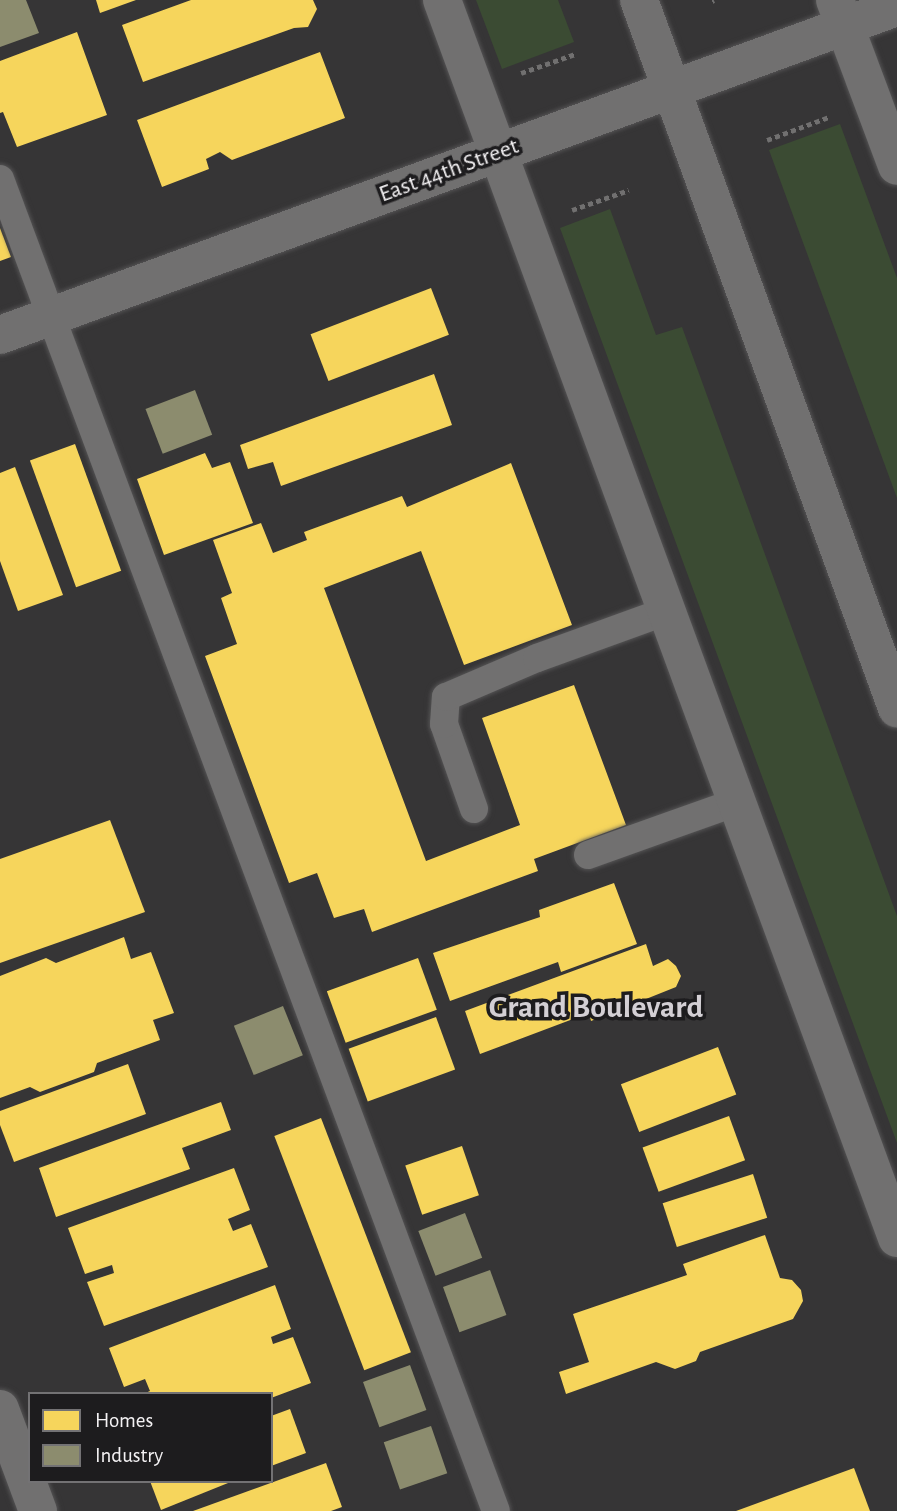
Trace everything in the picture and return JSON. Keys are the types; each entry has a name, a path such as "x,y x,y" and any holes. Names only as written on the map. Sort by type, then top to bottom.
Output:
{"street":[{"path":"442,0 897,1238"},
{"path":"639,0 897,709"},
{"name":"East 44th Street","path":"0,335 673,89 840,13 897,7"},
{"path":"840,13 897,166"},
{"path":"0,1409 38,1511"}],"lane":[{"path":"0,179 496,1511"},
{"path":"474,809 444,724 446,697 525,662 667,611"},
{"path":"588,855 737,802"}],"path":[{"path":"518,74 575,54"},
{"path":"767,140 836,114"},
{"path":"567,211 629,190"}],"green space":[{"path":"476,0 558,0 574,42 502,69"},
{"path":"840,124 897,278 897,498 769,150"},
{"path":"610,209 656,335 682,327 897,916 897,1143 560,228"}],"building: Homes":[{"path":"96,0 136,0 100,13"},
{"path":"191,0 313,0 317,9 308,27 294,28 143,82 122,25"},
{"path":"77,32 107,115 17,147 3,112 0,113 0,61"},
{"path":"320,52 345,118 232,160 220,152 206,159 209,169 162,187 137,120"},
{"path":"0,228 11,257 0,261"},
{"path":"431,288 449,335 328,381 311,334"},
{"path":"434,374 452,425 281,486 273,462 248,469 240,445"},
{"path":"75,444 121,571 76,587 30,460"},
{"path":"205,453 212,468 230,462 253,523 164,555 137,479"},
{"path":"511,463 572,625 464,665 421,551 324,588 426,861 520,825 482,718 574,685 626,825 534,859 538,871 372,932 364,909 334,918 317,873 289,883 205,656 237,644 221,598 232,593 213,540 261,523 273,553 307,540 304,532 402,496 407,507"},
{"path":"15,467 63,595 18,611 0,561 0,473"},
{"path":"110,820 145,912 0,963 0,859"},
{"path":"614,883 637,944 561,972 558,962 450,1001 433,953 540,917 539,910"},
{"path":"124,937 131,959 151,952 174,1013 153,1020 160,1040 97,1063 94,1072 40,1092 30,1087 0,1098 0,976 46,958 56,963"},
{"path":"646,944 653,966 668,959 676,966 681,976 676,987 591,1021 589,1013 480,1054 465,1011"},
{"path":"418,958 437,1010 346,1043 327,991"},
{"path":"436,1017 455,1070 368,1101 349,1049"},
{"path":"718,1047 736,1095 639,1132 621,1084"},
{"path":"128,1064 146,1114 14,1162 0,1125 0,1111"},
{"path":"221,1102 231,1130 182,1148 190,1169 56,1217 39,1168"},
{"path":"729,1116 745,1160 659,1192 643,1147"},
{"path":"321,1118 411,1352 364,1370 274,1136"},
{"path":"462,1146 479,1195 422,1215 405,1166"},
{"path":"234,1168 250,1210 228,1219 233,1231 251,1224 268,1267 104,1326 87,1282 114,1273 112,1265 85,1274 68,1228"},
{"path":"753,1174 767,1218 677,1247 663,1203"},
{"path":"765,1235 780,1278 792,1280 801,1290 803,1301 793,1319 700,1352 696,1361 675,1369 656,1362 566,1394 559,1372 589,1362 573,1314 687,1275 683,1264"},
{"path":"275,1285 291,1329 271,1337 273,1344 293,1337 311,1383 273,1397 273,1392 148,1392 150,1391 145,1379 124,1387 109,1348"},
{"path":"290,1409 306,1453 273,1465 273,1415"},
{"path":"326,1463 342,1507 331,1511 193,1511 273,1483"},
{"path":"854,1468 870,1511 736,1511"},
{"path":"151,1483 228,1483 161,1510"}],"building: Industry":[{"path":"0,0 26,0 39,33 0,47"},
{"path":"195,390 212,435 163,454 146,409"},
{"path":"283,1006 303,1055 254,1075 234,1026"},
{"path":"465,1213 482,1258 436,1276 418,1231"},
{"path":"490,1270 506,1315 459,1332 443,1287"},
{"path":"410,1365 426,1410 379,1427 363,1382"},
{"path":"431,1426 447,1473 400,1490 384,1442"}],"district":[{"name":"Grand Boulevard","path":"596,1007"}]}
